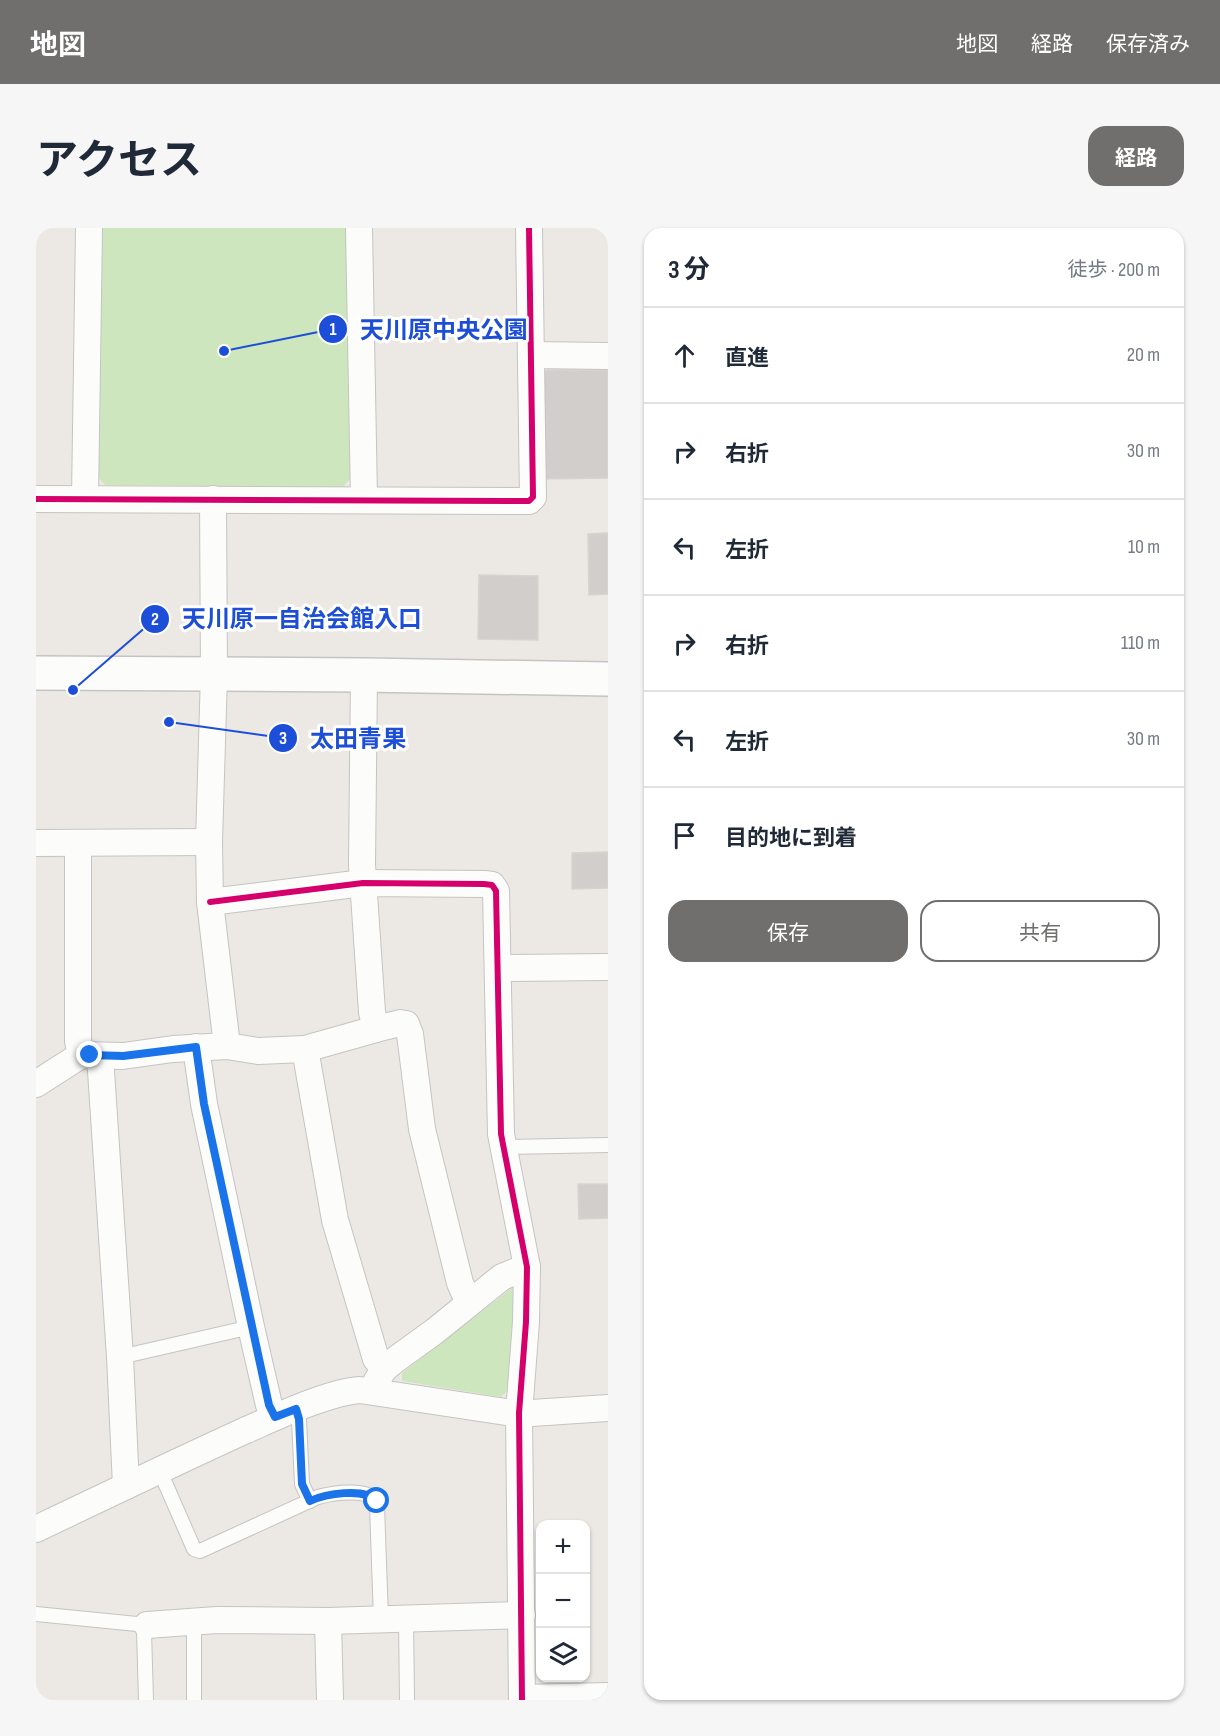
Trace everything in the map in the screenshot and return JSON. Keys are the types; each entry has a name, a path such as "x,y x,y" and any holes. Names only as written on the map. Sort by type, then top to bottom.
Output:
{"street":[{"path":"85,499 89,228"},
{"path":"359,228 364,499"},
{"path":"36,499 529,501 532,497 529,228"},
{"path":"531,355 608,356"},
{"path":"213,499 214,674 209,842 210,902 227,1046"},
{"path":"36,673 608,679"},
{"path":"364,675 363,883 372,1012 376,1029"},
{"path":"36,843 209,842"},
{"path":"78,844 78,1041 91,1056 120,1358 126,1486"},
{"path":"210,902 363,883 492,885 496,891 498,898 503,1147 527,1267 528,1289 519,1413 522,1699 608,1696"},
{"path":"498,968 608,967"},
{"path":"36,1084 91,1056 196,1047 227,1046 258,1051 305,1049 400,1023 406,1024 409,1029 422,1129 460,1283 469,1303"},
{"path":"196,1047 204,1104 269,1405 285,1413"},
{"path":"305,1049 334,1220 376,1359 384,1369"},
{"path":"374,1392 378,1377 384,1369 502,1277 527,1267"},
{"path":"36,1529 159,1469 285,1413 342,1392 360,1390 519,1413 608,1408"},
{"path":"147,1625 522,1615"},
{"path":"328,1621 330,1700"}],"lane":[{"path":"503,1147 608,1145"},
{"path":"120,1358 251,1327"},
{"path":"285,1413 299,1419 302,1484 310,1501"},
{"path":"159,1469 194,1549 200,1551 329,1494 364,1493 372,1496 377,1501 407,1700"},
{"path":"36,1614 147,1625 144,1631 146,1700"},
{"path":"194,1622 194,1700"}],"green space":[{"path":"97,228 350,228 353,476 343,487 105,485 95,474"},
{"path":"512,1288 518,1292 510,1388 501,1397 402,1381 402,1373"}],"building":[{"path":"547,370 608,370 608,478 541,479 539,378"},
{"path":"608,533 608,594 589,595 588,534"},
{"path":"479,575 538,576 538,640 478,639"},
{"path":"608,852 608,888 572,889 572,853"},
{"path":"578,1184 608,1184 608,1218 579,1219"}],"cycle path":[{"path":"36,499 529,501 533,497 529,228"},
{"path":"210,902 363,883 484,884 492,885 496,891 501,1134 527,1267 526,1322 519,1413 522,1700"}],"place":[{"name":"天川原中央公園","path":"224,351"},
{"name":"天川原一自治会館入口","path":"73,690"},
{"name":"太田青果","path":"169,722"}],"route":[{"path":"90,1055 123,1056 196,1047 204,1104 269,1405 275,1417 296,1409 299,1419 302,1484 310,1501 329,1494 364,1493 377,1501"}]}
